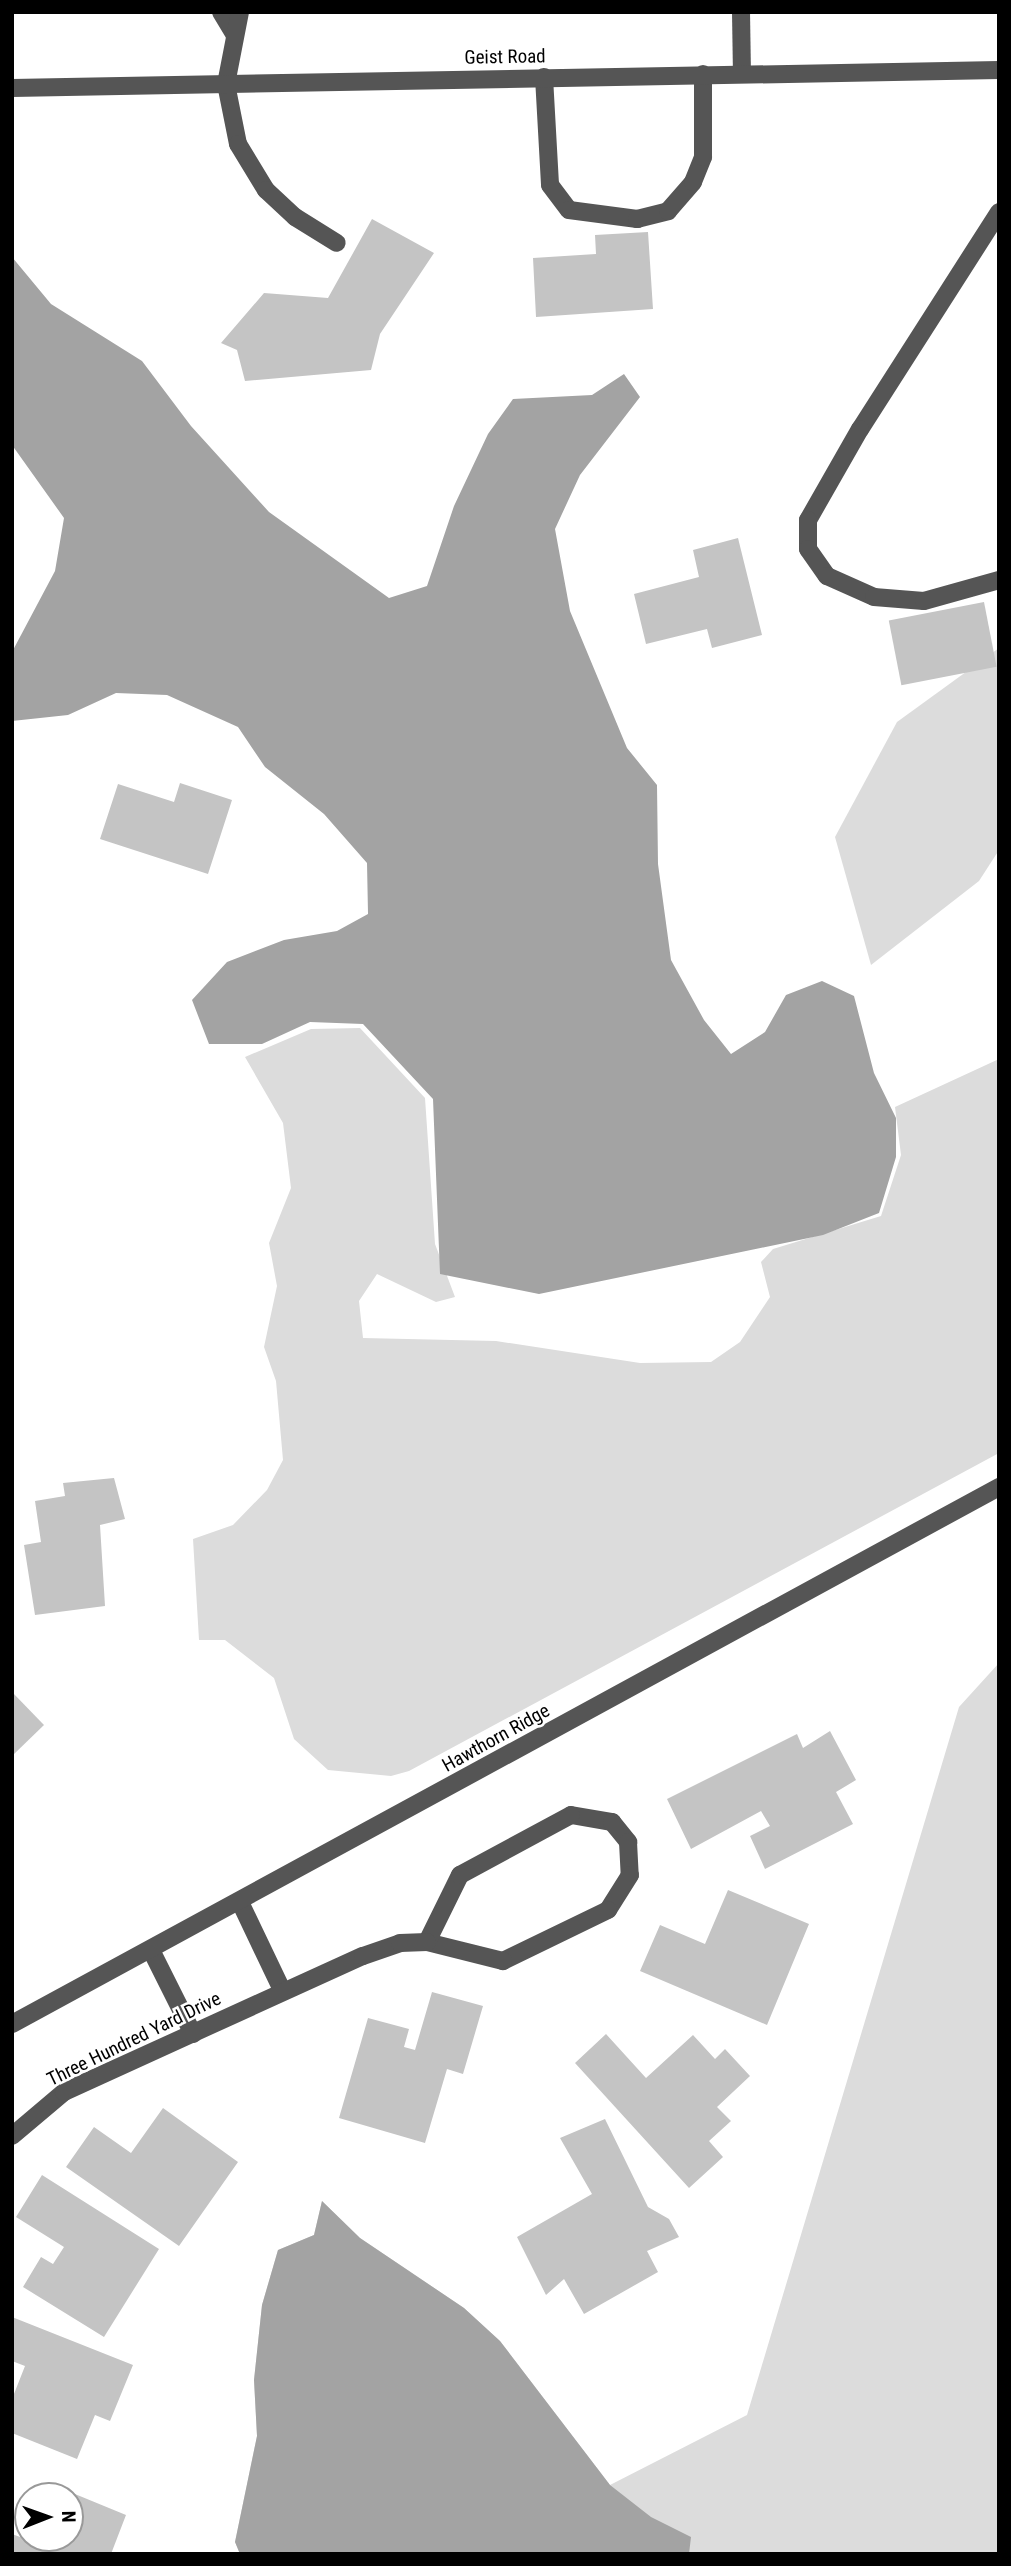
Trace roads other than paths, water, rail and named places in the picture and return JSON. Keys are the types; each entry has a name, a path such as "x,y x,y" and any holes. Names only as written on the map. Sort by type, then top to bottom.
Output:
{"street":[{"path":"220,12 234,34"},
{"path":"240,12 226,84 238,144 266,190 295,217 337,243"},
{"path":"741,12 742,73"},
{"name":"Geist Road","path":"12,88 999,70"},
{"path":"544,77 550,185 569,210 637,219 668,211 693,182 703,157 703,74"},
{"path":"999,212 860,429 808,520 808,549 827,576 874,597 924,601 999,580"},
{"name":"Hawthorn Ridge","path":"12,2024 999,1487"},
{"name":"Three Hundred Yard Drive","path":"12,2136 64,2092 193,2034 282,1990 400,1943 427,1942 471,1957 516,1959 608,1910 630,1875 628,1842 612,1822 571,1815 460,1875 427,1942"},
{"path":"240,1902 282,1990"},
{"path":"151,1950 193,2034"}]}
